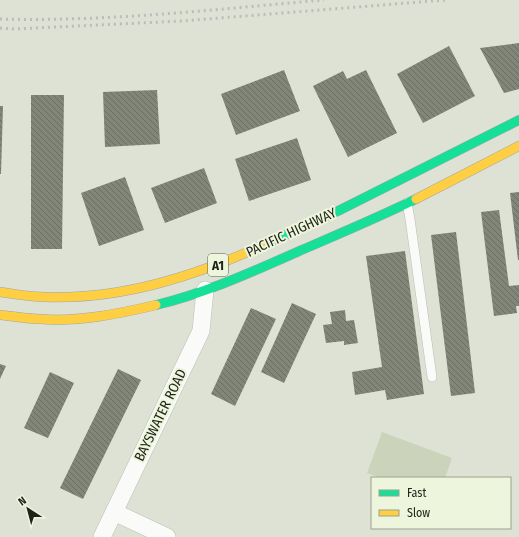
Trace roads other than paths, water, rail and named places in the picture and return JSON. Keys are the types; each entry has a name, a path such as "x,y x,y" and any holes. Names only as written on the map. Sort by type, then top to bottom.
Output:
{"highway":[{"name":"PACIFIC HIGHWAY","path":"0,292 48,298 90,297 142,288 202,271 266,245 420,171 519,120"},
{"name":"PACIFIC HIGHWAY","path":"0,315 49,320 92,318 144,309 205,290 265,266 407,203 519,146"}],"street":[{"name":"BAYSWATER ROAD","path":"102,537 201,331 205,290"},
{"path":"114,512 167,537"}],"lane":[{"path":"407,203 432,377"}],"railway":[{"path":"0,19 81,19 122,17 324,0"},
{"path":"0,28 14,29 182,21 445,0"}]}
